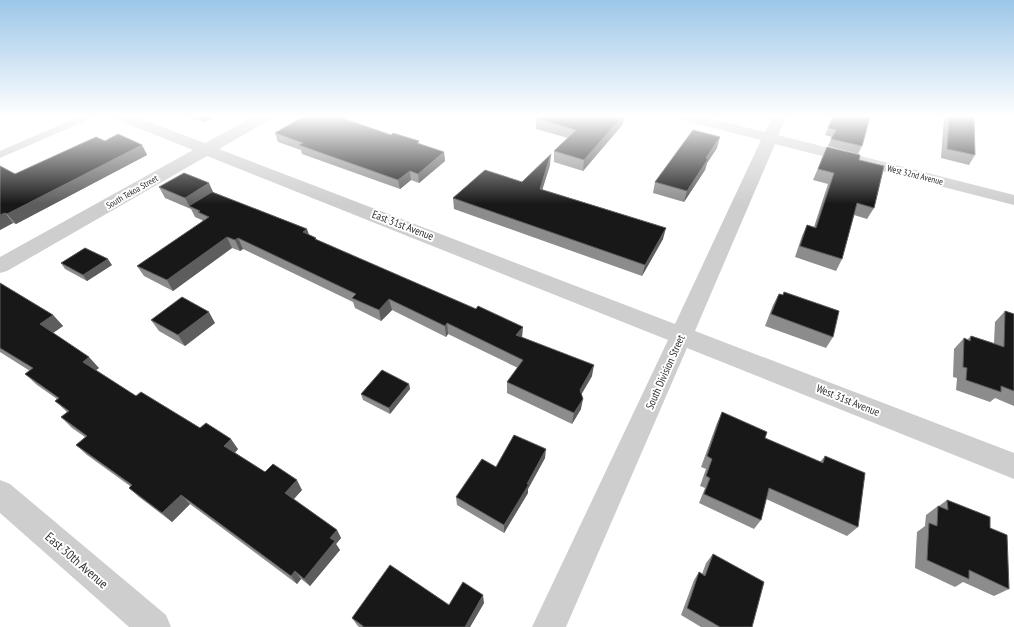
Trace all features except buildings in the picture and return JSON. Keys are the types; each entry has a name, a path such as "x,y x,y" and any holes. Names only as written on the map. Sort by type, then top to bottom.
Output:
{"street":[{"name":"East 31st Avenue","path":"200,146 682,334"},
{"name":"South Tekoa Street","path":"0,266 212,146"},
{"name":"South Division Street","path":"549,627 765,146"},
{"name":"West 32nd Avenue","path":"837,146 1014,200"},
{"name":"West 31st Avenue","path":"682,334 1014,466"},
{"name":"East 30th Avenue","path":"0,494 154,627"}],"lane":[{"path":"0,155 20,146"}]}
